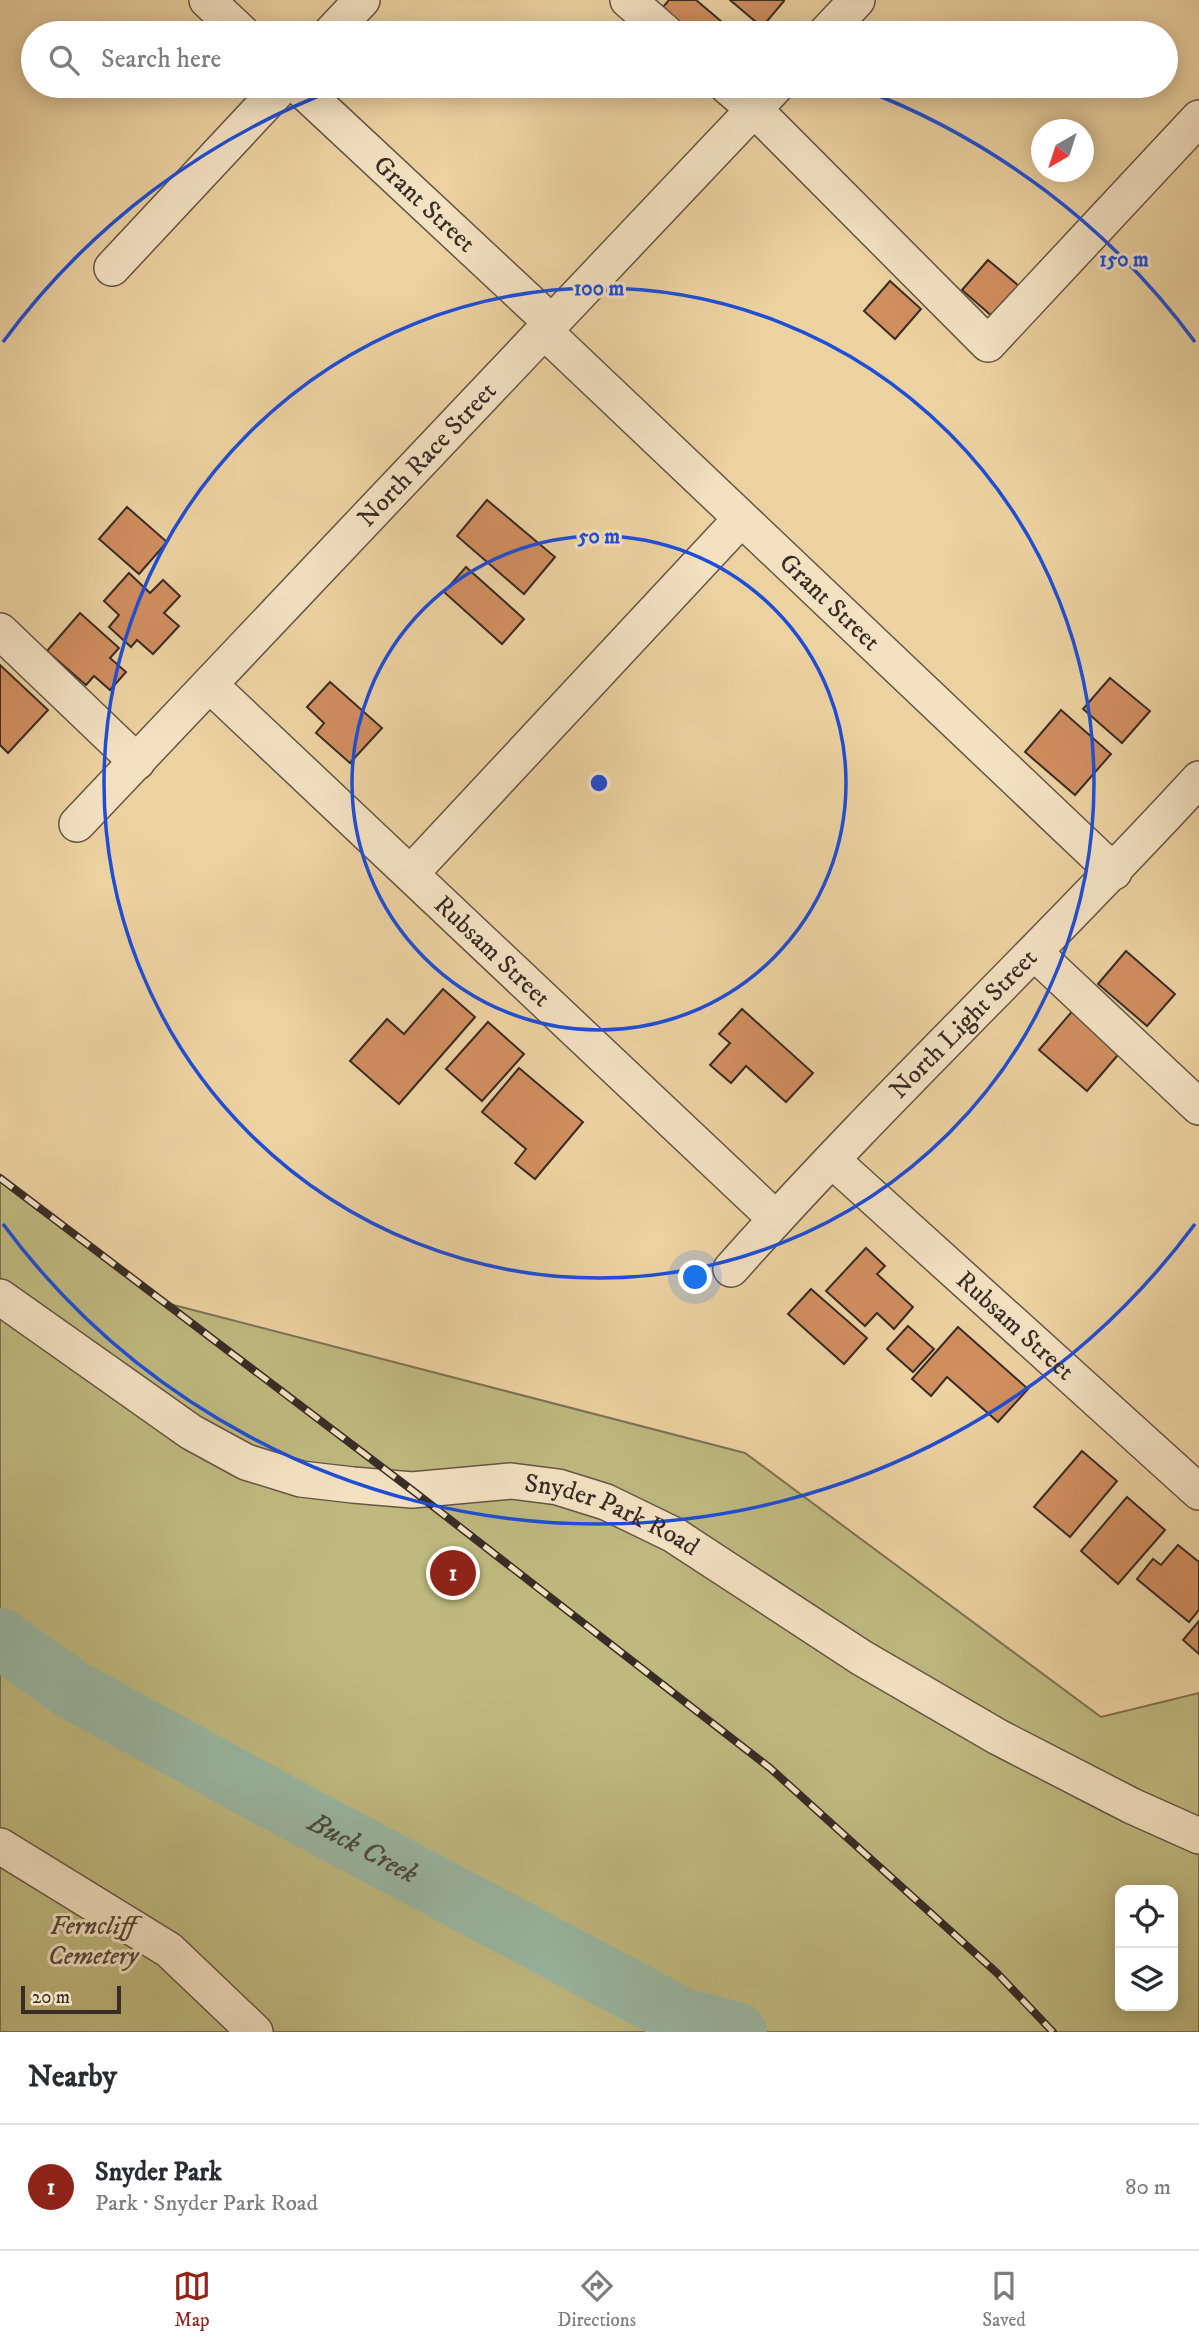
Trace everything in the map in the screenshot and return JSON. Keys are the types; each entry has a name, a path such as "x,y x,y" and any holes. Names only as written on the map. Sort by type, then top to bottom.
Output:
{"street":[{"path":"206,0 229,21"},
{"path":"342,21 362,0"},
{"path":"628,0 652,21"},
{"path":"837,21 857,0"},
{"path":"112,268 271,98"},
{"name":"Grant Street","path":"310,98 741,519 1114,872"},
{"path":"765,98 988,344 1199,118"},
{"name":"North Race Street","path":"78,824 765,98"},
{"path":"411,873 741,519"},
{"path":"0,631 137,762"},
{"name":"Rubsam Street","path":"210,685 776,1219"},
{"name":"North Light Street","path":"731,1269 832,1160 1114,872 1199,779"},
{"path":"1035,953 1199,1107"},
{"name":"Rubsam Street","path":"832,1160 1199,1492"},
{"name":"Snyder Park Road","path":"0,1297 191,1432 246,1462 301,1479 353,1485 412,1490 511,1481 558,1487 606,1502 674,1535 862,1658 998,1737 1132,1806 1199,1836"},
{"path":"0,1846 169,1950 255,2032"}],"green space":[{"name":"Ferncliff Cemetery","path":"0,1178 166,1303 745,1453 1101,1717 1199,1693 1199,2032 0,2032"}],"building":[{"path":"669,0 696,0 721,21 667,21 658,13"},
{"path":"730,0 784,1 767,21 755,21"},
{"path":"988,260 1019,286 993,317 962,290"},
{"path":"890,281 921,309 895,339 864,311"},
{"path":"487,500 555,557 524,594 457,536"},
{"path":"127,507 167,542 139,574 99,539"},
{"path":"466,567 524,619 502,644 444,592"},
{"path":"129,573 150,593 163,580 180,596 164,613 179,626 153,654 137,640 131,647 109,627 119,615 104,601"},
{"path":"80,613 119,648 110,658 126,672 110,690 94,676 86,685 47,651"},
{"path":"0,665 48,710 8,753 0,745"},
{"path":"1110,678 1150,711 1122,743 1083,709"},
{"path":"330,682 382,728 350,763 316,733 324,723 307,707"},
{"path":"1061,710 1111,754 1075,795 1025,752"},
{"path":"1126,951 1175,994 1147,1026 1098,984"},
{"path":"443,989 475,1017 399,1104 350,1061 387,1019 404,1034"},
{"path":"1075,1008 1123,1049 1087,1091 1039,1050"},
{"path":"742,1009 813,1073 786,1102 746,1066 731,1083 710,1065 730,1043 719,1034"},
{"path":"488,1022 524,1054 482,1101 446,1069"},
{"path":"519,1068 583,1122 535,1179 515,1163 526,1149 482,1112"},
{"path":"866,1248 885,1266 877,1274 913,1307 894,1329 877,1313 865,1326 826,1291"},
{"path":"811,1289 867,1338 844,1364 788,1314"},
{"path":"908,1326 934,1349 913,1372 887,1349"},
{"path":"958,1327 1028,1389 998,1422 947,1377 931,1396 912,1379"},
{"path":"1082,1451 1117,1481 1070,1537 1034,1507"},
{"path":"1127,1497 1165,1530 1118,1584 1081,1551"},
{"path":"1178,1545 1199,1562 1199,1610 1189,1622 1137,1579 1153,1559 1161,1565"},
{"path":"1199,1621 1199,1654 1183,1640"}],"waterway":[{"name":"Buck Creek","path":"0,1638 71,1689 283,1805 683,2018 737,2032"}],"railway":[{"path":"0,1178 412,1490 770,1768 997,1973 1053,2032"}],"place":[{"name":"Snyder Park","path":"453,1573"}]}
